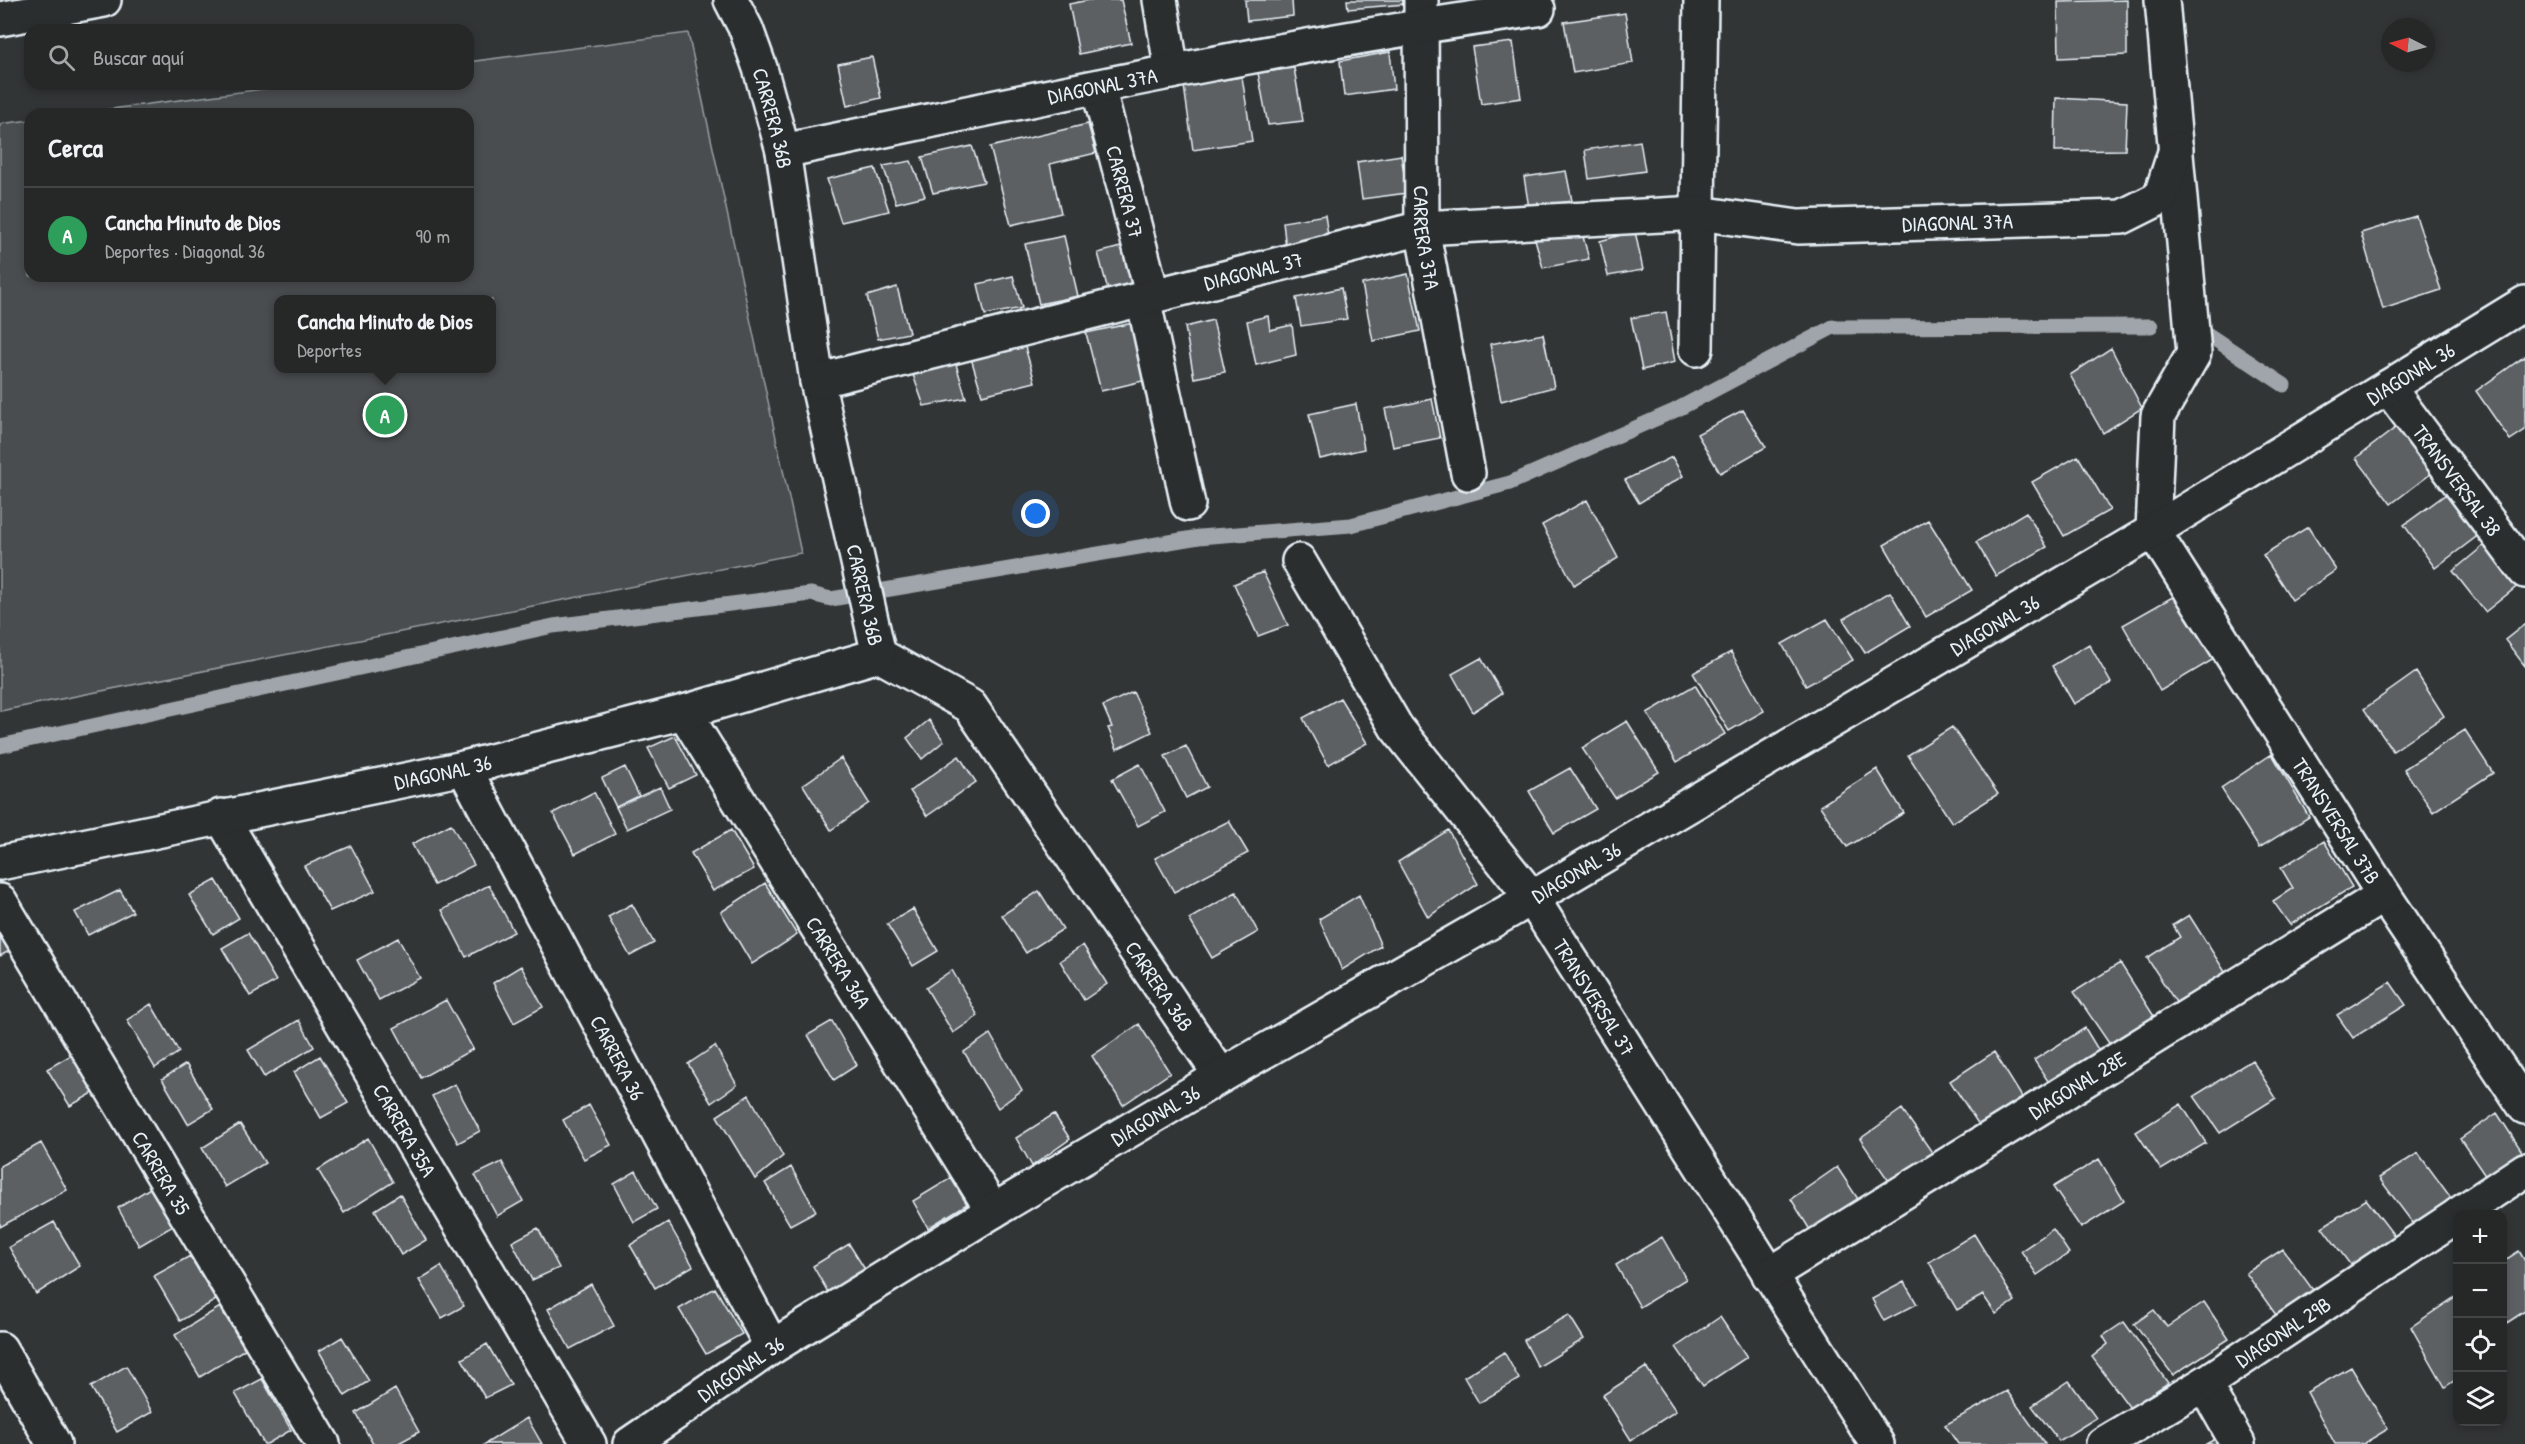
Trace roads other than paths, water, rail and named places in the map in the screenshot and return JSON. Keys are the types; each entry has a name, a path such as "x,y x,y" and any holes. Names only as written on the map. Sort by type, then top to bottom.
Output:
{"street":[{"path":"0,20 65,4 104,0"},
{"name":"CARRERA 36B","path":"732,0 747,29 783,151 817,381 879,655 970,706 1221,1076"},
{"path":"1160,0 1172,72"},
{"path":"1696,349 1701,0"},
{"path":"2152,531 2158,416 2194,353 2162,0"},
{"name":"DIAGONAL 37A","path":"783,151 1172,72 1421,13 1538,9"},
{"name":"CARRERA 37A","path":"1421,13 1422,228 1468,474"},
{"name":"CARRERA 37","path":"1098,87 1148,298 1188,504"},
{"name":"DIAGONAL 37A","path":"1698,213 1798,227 2122,218 2160,198 2176,148"},
{"name":"DIAGONAL 37","path":"817,381 1422,228 1698,213"},
{"name":"DIAGONAL 36","path":"630,1444 772,1347 993,1211 1221,1076 1532,898 2152,531 2525,303"},
{"name":"TRANSVERSAL 38","path":"2388,387 2525,571"},
{"name":"TRANSVERSAL 37B","path":"2152,531 2384,895 2525,1107"},
{"name":"TRANSVERSAL 37","path":"1299,561 1396,727 1532,898 1877,1444"},
{"name":"DIAGONAL 36","path":"0,863 464,768 684,712 879,655"},
{"name":"CARRERA 36A","path":"684,712 993,1211"},
{"name":"CARRERA 36","path":"464,768 772,1347"},
{"name":"CARRERA 35A","path":"221,816 589,1444"},
{"name":"DIAGONAL 28E","path":"1769,1275 2384,895"},
{"name":"CARRERA 35","path":"0,901 323,1444"},
{"name":"DIAGONAL 29B","path":"2465,1210 2525,1170"},
{"name":"DIAGONAL 29B","path":"2103,1444 2204,1384 2453,1218"},
{"path":"0,1349 54,1444"},
{"path":"2204,1384 2238,1444"}],"waterway":[{"path":"0,746 553,626 811,594 831,599 1199,537 1351,525 1510,483 1676,410 1833,327 2151,326"},
{"path":"2195,326 2284,385"}],"place":[{"name":"Cancha Minuto de Dios","path":"385,415"}]}
